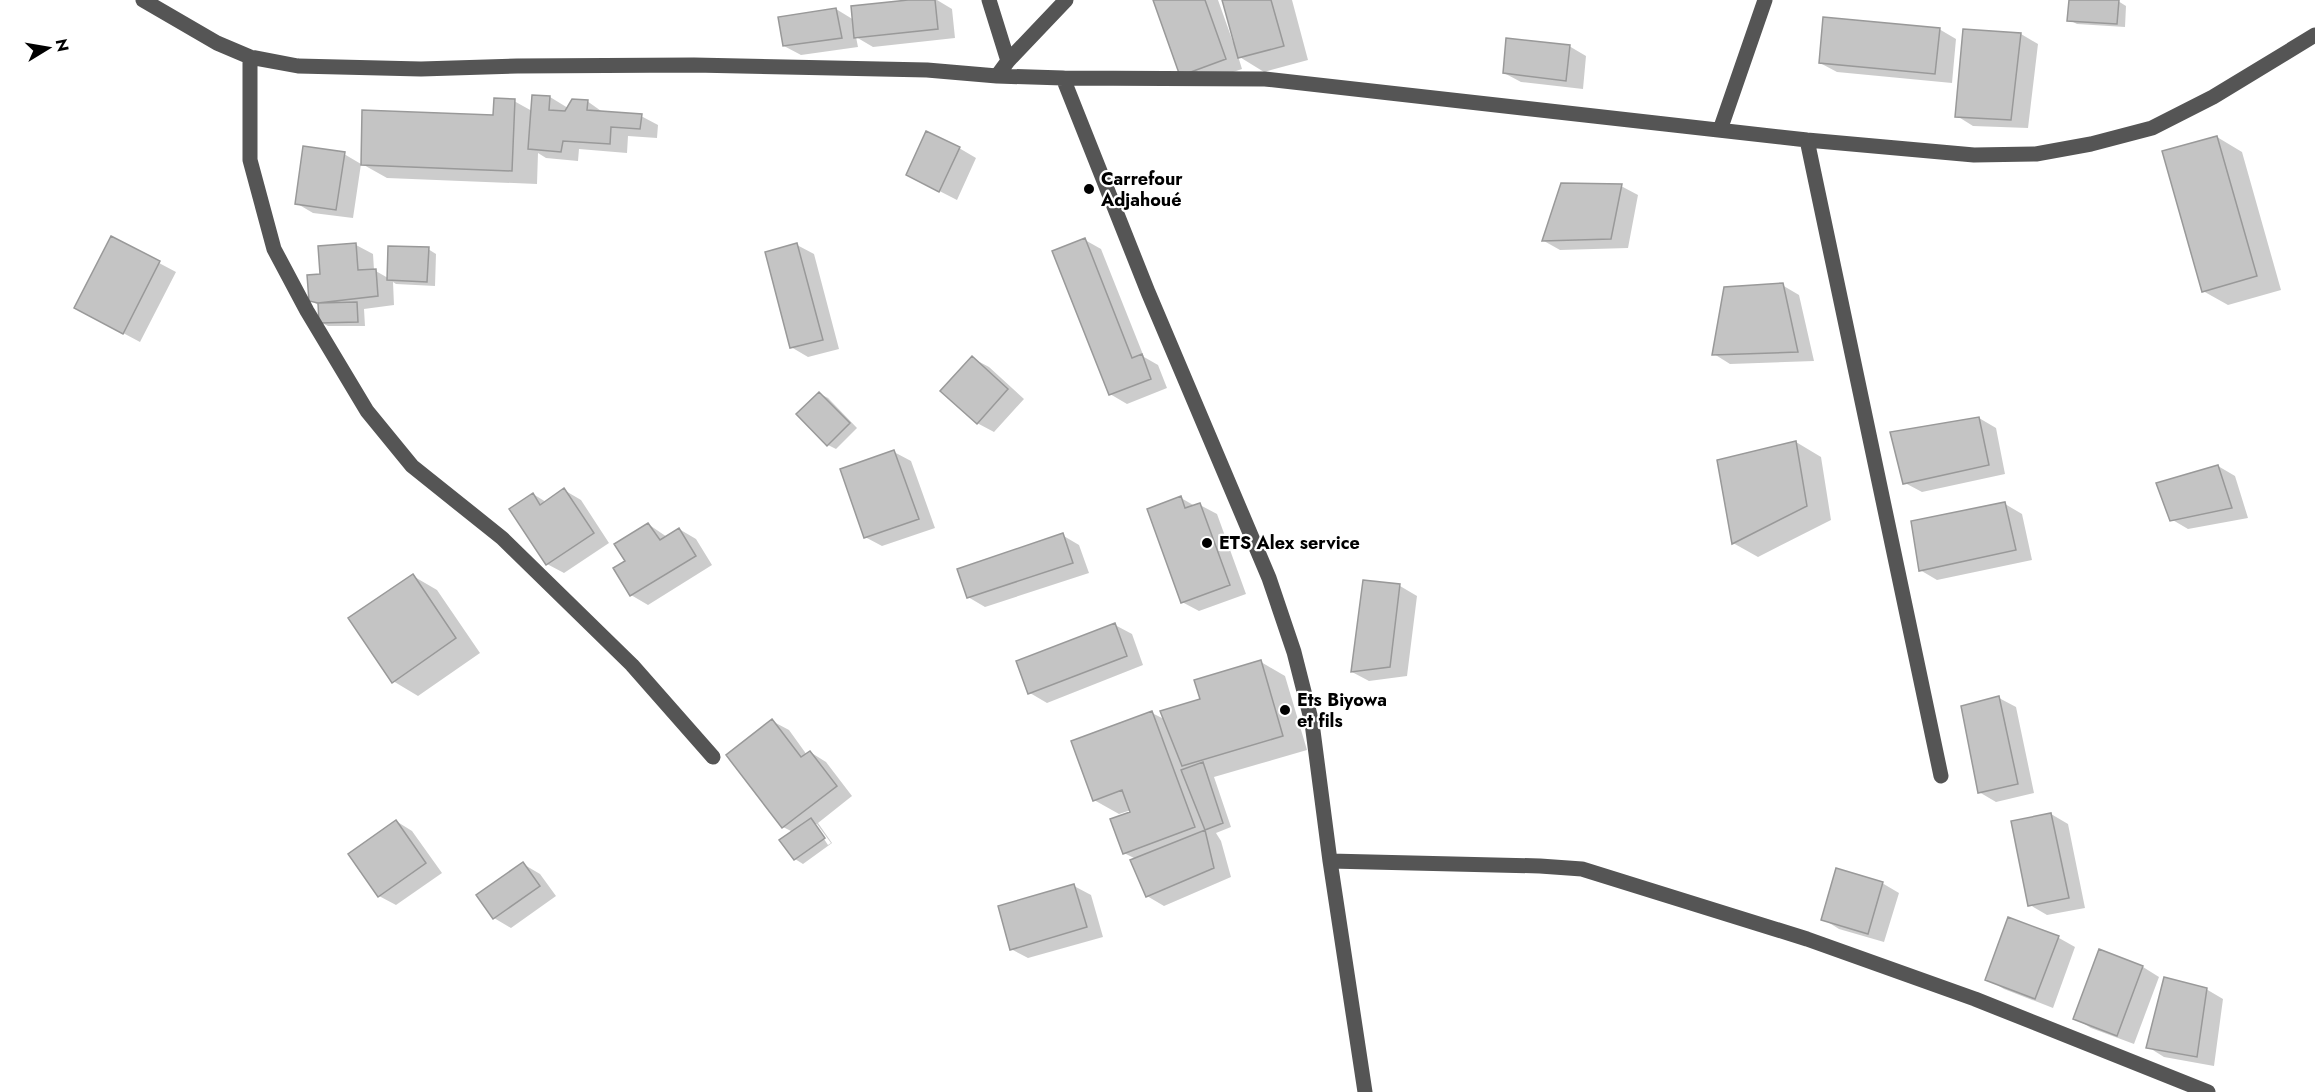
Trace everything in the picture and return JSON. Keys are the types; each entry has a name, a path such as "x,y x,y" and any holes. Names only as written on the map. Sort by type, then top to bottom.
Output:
{"street":[{"path":"143,0 217,43 250,57 298,66 422,69 694,65 927,70 997,76 1064,78 1265,79 1807,140 1974,155 2036,154 2091,144 2152,128 2214,97 2315,35"},
{"path":"989,0 1008,61"},
{"path":"997,76 1008,61 1066,0"},
{"path":"1720,130 1765,0"},
{"path":"250,57 250,160 274,249 307,312 367,411 412,466 502,538 632,665 714,756"},
{"path":"1064,78 1144,281 1269,578 1294,652 1312,723 1330,861 1365,1092"},
{"path":"1807,140 1941,776"},
{"path":"1330,861 1582,869 1807,939 1964,995 2208,1092"}],"building":[{"path":"908,0 935,0 938,29 854,38 851,6"},
{"path":"1153,0 1205,0 1226,59 1180,76"},
{"path":"1222,0 1271,0 1284,46 1238,58"},
{"path":"2069,0 2119,0 2117,24 2067,21"},
{"path":"836,8 842,38 783,46 778,17"},
{"path":"1823,17 1940,28 1935,74 1819,63"},
{"path":"1963,29 2021,33 2011,120 1955,117"},
{"path":"1506,38 1570,45 1566,81 1503,73"},
{"path":"532,95 550,96 549,110 565,111 572,99 588,100 587,110 642,114 640,129 611,127 610,144 563,141 561,152 528,149"},
{"path":"494,98 515,99 512,171 361,165 362,110 493,115"},
{"path":"926,131 960,147 939,192 906,175"},
{"path":"2217,136 2257,276 2202,292 2162,151"},
{"path":"303,146 345,152 336,210 295,204"},
{"path":"1561,183 1622,184 1611,239 1542,241"},
{"path":"111,236 160,261 123,334 74,308"},
{"path":"1085,238 1132,358 1142,354 1151,379 1109,395 1052,251"},
{"path":"356,243 358,270 376,269 378,296 318,303 309,301 307,275 320,274 318,246"},
{"path":"797,243 823,340 790,348 765,252"},
{"path":"388,246 429,247 427,282 387,280"},
{"path":"1783,283 1798,352 1712,355 1724,287"},
{"path":"357,302 358,322 319,323 318,303"},
{"path":"972,356 1008,389 977,424 940,391"},
{"path":"819,392 850,423 827,446 796,414"},
{"path":"1979,417 1989,465 1903,484 1890,432"},
{"path":"1796,441 1807,506 1732,544 1717,460"},
{"path":"894,450 919,519 864,538 840,469"},
{"path":"2218,465 2232,508 2170,521 2156,483"},
{"path":"564,488 594,533 546,565 509,509 533,493 540,505"},
{"path":"1181,496 1185,508 1200,503 1230,585 1181,603 1147,509"},
{"path":"2005,502 2016,550 1919,571 1911,521"},
{"path":"648,523 660,540 679,528 696,556 630,596 613,568 625,561 614,544"},
{"path":"1063,533 1073,563 967,598 957,569"},
{"path":"413,574 456,638 392,683 348,618"},
{"path":"1363,580 1400,584 1390,667 1351,672"},
{"path":"1115,623 1127,656 1028,694 1016,661"},
{"path":"1261,660 1283,736 1182,766 1160,711 1200,699 1194,680"},
{"path":"1999,696 2018,784 1978,793 1961,706"},
{"path":"1152,711 1195,827 1123,854 1110,819 1130,812 1122,790 1093,801 1071,741"},
{"path":"772,719 801,757 810,751 837,786 782,828 726,755"},
{"path":"1203,762 1223,823 1205,830 1181,770"},
{"path":"2051,813 2069,898 2028,906 2011,821"},
{"path":"811,818 825,838 794,860 779,840"},
{"path":"396,820 426,863 378,897 348,854"},
{"path":"1205,830 1214,868 1146,897 1130,860"},
{"path":"523,862 540,886 493,919 476,895"},
{"path":"1836,868 1883,882 1868,934 1821,920"},
{"path":"1074,884 1087,927 1010,950 998,906"},
{"path":"2008,917 2059,936 2035,999 1985,980"},
{"path":"2099,949 2143,966 2117,1036 2073,1019"},
{"path":"2164,977 2207,988 2197,1057 2146,1048"}],"place":[{"name":"Carrefour Adjahoué","path":"1089,189"},
{"name":"ETS Alex service","path":"1207,543"},
{"name":"Ets Biyowa et fils","path":"1285,710"}]}
